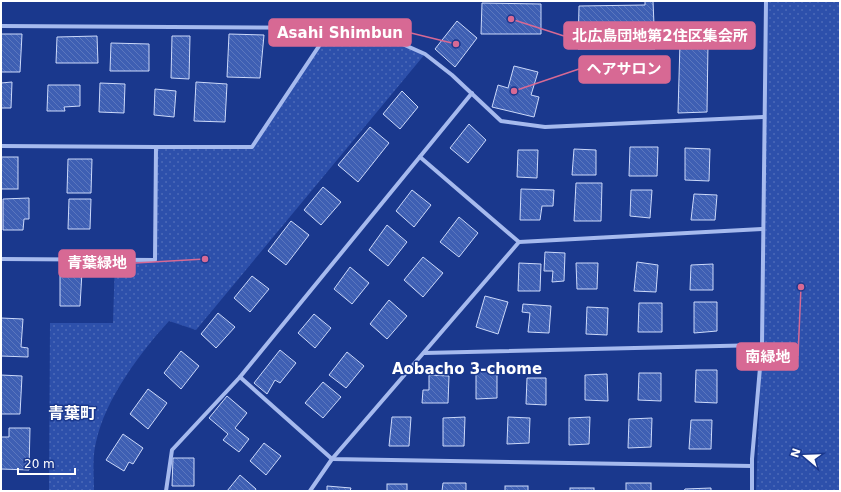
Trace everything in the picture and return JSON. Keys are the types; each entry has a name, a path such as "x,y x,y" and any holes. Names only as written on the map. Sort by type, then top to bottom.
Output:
{"street":[{"path":"752,491 752,466 762,345 763,117 766,1"},
{"path":"1,26 331,28 372,31 396,40 425,54 501,121 545,127 763,117"},
{"path":"1,146 252,147 331,28"},
{"path":"166,491 172,450 240,377 472,94"},
{"path":"1,259 155,260 156,147"},
{"path":"420,157 519,242 762,229"},
{"path":"310,491 332,459 519,242"},
{"path":"424,353 762,345"},
{"path":"240,377 332,459 752,466"}],"shaded area":[{"path":"766,1 840,1 840,491 756,491 762,345"},
{"path":"331,28 373,31 425,54 196,330 169,321 147,347 125,377 107,409 96,442 94,454 94,491 49,491 50,323 113,323 115,259 155,260 156,147 252,147"}],"building":[{"path":"645,1 653,1 655,49 578,49 579,6 645,5"},
{"path":"482,3 541,4 541,34 481,34"},
{"path":"457,21 477,38 455,67 435,49"},
{"path":"1,34 22,34 20,72 1,72"},
{"path":"229,34 264,35 260,78 227,77"},
{"path":"97,36 98,63 56,63 57,37"},
{"path":"172,36 190,36 189,79 171,78"},
{"path":"680,42 708,43 707,112 678,113"},
{"path":"111,43 149,44 149,71 110,71"},
{"path":"514,66 538,72 531,95 539,97 534,117 492,107 498,85 508,88"},
{"path":"12,82 11,108 1,108 1,83"},
{"path":"196,82 227,84 225,122 194,121"},
{"path":"100,83 125,84 124,113 99,112"},
{"path":"48,85 80,85 80,106 64,107 65,111 47,111"},
{"path":"155,89 176,91 174,117 154,115"},
{"path":"402,91 418,107 400,129 383,114"},
{"path":"469,124 486,140 468,163 450,148"},
{"path":"370,127 389,143 358,182 338,165"},
{"path":"630,147 658,147 657,176 629,176"},
{"path":"685,148 710,149 709,181 685,180"},
{"path":"574,149 596,150 596,175 572,175"},
{"path":"518,150 538,150 537,178 517,177"},
{"path":"1,157 18,157 18,189 1,189"},
{"path":"68,159 92,159 91,193 67,193"},
{"path":"576,183 602,183 601,221 574,221"},
{"path":"323,187 341,202 321,225 304,210"},
{"path":"521,189 554,190 553,206 542,206 540,220 520,220"},
{"path":"412,190 431,205 414,227 396,211"},
{"path":"631,190 652,190 650,218 630,216"},
{"path":"694,194 717,195 715,220 691,220"},
{"path":"29,198 29,219 24,219 23,230 3,230 3,199"},
{"path":"69,199 91,199 90,229 68,229"},
{"path":"459,217 478,233 459,257 440,242"},
{"path":"291,221 309,235 286,265 268,251"},
{"path":"387,225 407,242 388,266 369,250"},
{"path":"545,252 565,253 564,281 552,282 553,271 544,271"},
{"path":"423,257 443,273 423,297 404,280"},
{"path":"637,262 658,265 656,292 634,291"},
{"path":"519,263 541,264 540,291 518,291"},
{"path":"576,263 598,263 597,289 577,289"},
{"path":"713,264 713,290 690,290 691,265"},
{"path":"350,267 369,283 352,304 334,289"},
{"path":"60,272 82,272 80,306 60,306"},
{"path":"252,276 269,289 250,312 234,298"},
{"path":"485,296 508,302 498,334 476,327"},
{"path":"389,300 407,316 387,339 370,324"},
{"path":"694,302 717,302 717,331 694,333"},
{"path":"639,303 662,303 662,332 638,332"},
{"path":"523,304 551,306 549,333 528,332 530,313 522,312"},
{"path":"587,307 608,308 607,335 586,334"},
{"path":"218,313 235,327 216,348 201,334"},
{"path":"314,314 331,328 315,348 298,333"},
{"path":"1,318 23,319 21,347 28,348 28,357 1,356"},
{"path":"280,350 296,363 280,383 275,380 267,394 254,383"},
{"path":"181,351 199,366 181,389 164,373"},
{"path":"347,352 364,366 346,388 329,375"},
{"path":"696,370 717,370 717,403 695,402"},
{"path":"476,371 497,371 497,398 476,399"},
{"path":"639,373 661,373 661,401 638,400"},
{"path":"607,374 608,401 585,400 585,375"},
{"path":"1,375 22,376 20,414 1,414"},
{"path":"429,375 449,376 448,403 422,403 423,390 429,390"},
{"path":"527,378 546,378 546,405 526,404"},
{"path":"323,382 341,397 323,418 305,403"},
{"path":"148,389 167,403 148,429 130,414"},
{"path":"227,396 247,413 235,428 249,439 239,452 223,440 228,434 209,418"},
{"path":"392,417 411,417 409,446 389,446"},
{"path":"465,417 464,446 443,446 443,418"},
{"path":"508,417 530,418 529,443 507,444"},
{"path":"590,417 589,444 569,445 569,418"},
{"path":"652,418 651,447 628,448 629,419"},
{"path":"691,420 712,420 711,449 689,449"},
{"path":"9,428 30,428 29,470 1,469 1,437 9,437"},
{"path":"123,434 143,448 133,464 129,462 124,471 106,460"},
{"path":"264,443 281,456 266,475 250,461"},
{"path":"173,458 194,458 194,486 172,486"},
{"path":"240,475 256,489 255,491 227,491"},
{"path":"443,483 466,483 466,491 442,491"},
{"path":"626,483 651,483 651,491 626,491"},
{"path":"387,484 407,484 407,491 387,491"},
{"path":"327,486 351,488 350,491 327,491"},
{"path":"505,486 528,486 528,491 505,491"},
{"path":"570,488 594,488 594,491 570,491"},
{"path":"711,488 711,491 684,491 685,489"}],"place":[{"name":"北広島団地第2住区集会所","path":"511,19"},
{"name":"Asahi Shimbun","path":"456,44"},
{"name":"ヘアサロン","path":"514,91"},
{"name":"青葉緑地","path":"205,259"},
{"name":"南緑地","path":"801,287"}],"district":[{"name":"Aobacho 3-chome","path":"467,369"},
{"name":"青葉町","path":"72,413"}]}
